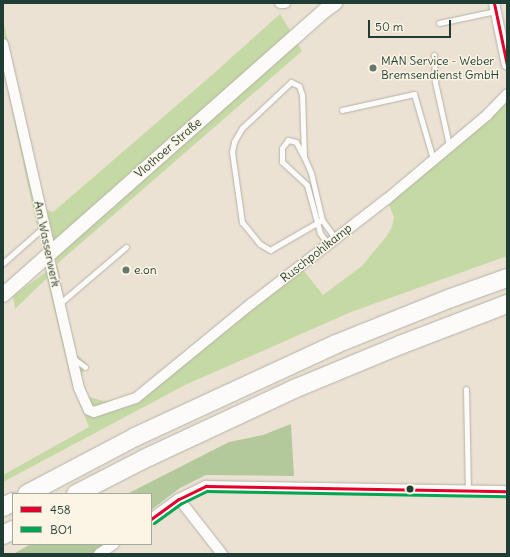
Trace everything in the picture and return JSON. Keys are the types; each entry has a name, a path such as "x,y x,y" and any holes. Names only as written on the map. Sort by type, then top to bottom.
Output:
{"highway":[{"path":"29,493 135,437 222,395 336,344 451,298 507,278"},
{"path":"78,493 144,458 294,389 400,345 507,304"},
{"path":"400,345 432,342 507,315"},
{"path":"3,507 12,502"},
{"path":"3,536 12,531"}],"main road":[{"name":"Vlothoer Straße","path":"3,294 324,11 335,3"}],"street":[{"path":"280,3 285,3"},
{"path":"495,7 503,28 507,65"},
{"name":"Am Wasserwerk","path":"3,44 48,240 48,254 79,388 89,410 94,412 120,404"},
{"name":"Ruschpohlkamp","path":"120,404 136,398 244,309 387,199 487,114 507,94"},
{"path":"152,518 179,499 206,486 507,491"},
{"path":"179,499 222,554"},
{"path":"99,554 112,545"}],"lane":[{"path":"439,23 495,7"},
{"path":"434,55 435,82 449,145"},
{"path":"304,157 302,95 299,86 291,82 242,128 234,142 232,152 242,222 260,244 270,250 319,221"},
{"path":"342,110 414,94 433,159"},
{"path":"332,241 319,221 307,185 282,162 282,148 288,140 296,142 311,173 319,221 320,233 332,241"},
{"path":"3,263 44,227"},
{"path":"59,304 126,248"},
{"path":"72,357 85,367"},
{"path":"466,389 468,491"}],"green space":[{"path":"280,14 302,51 57,264 50,225 39,235 3,68 3,19 45,209 53,212 212,75"},
{"path":"502,94 507,98 507,256 351,312 185,385 3,482 3,475 89,427 72,384 47,278 15,309 13,296 57,264 75,353 87,364 80,378 89,397 104,401 118,400 134,395 297,262 386,197","holes":["387,200 394,217 392,227 386,237 362,266 323,295 300,266"]},
{"path":"291,424 294,476 206,475 180,488 152,509 152,493 129,493 229,442 263,435"},
{"path":"29,545 105,545 93,554 13,554"}],"transit line":[{"name":"458","path":"494,3 507,65"},
{"name":"458","path":"152,518 179,499 206,486 507,491"},
{"name":"BO1","path":"154,523 182,503 207,491 507,496"}],"place":[{"name":"MAN Service - Weber Bremsendienst GmbH","path":"373,68"},
{"name":"e.on","path":"126,270"}]}
